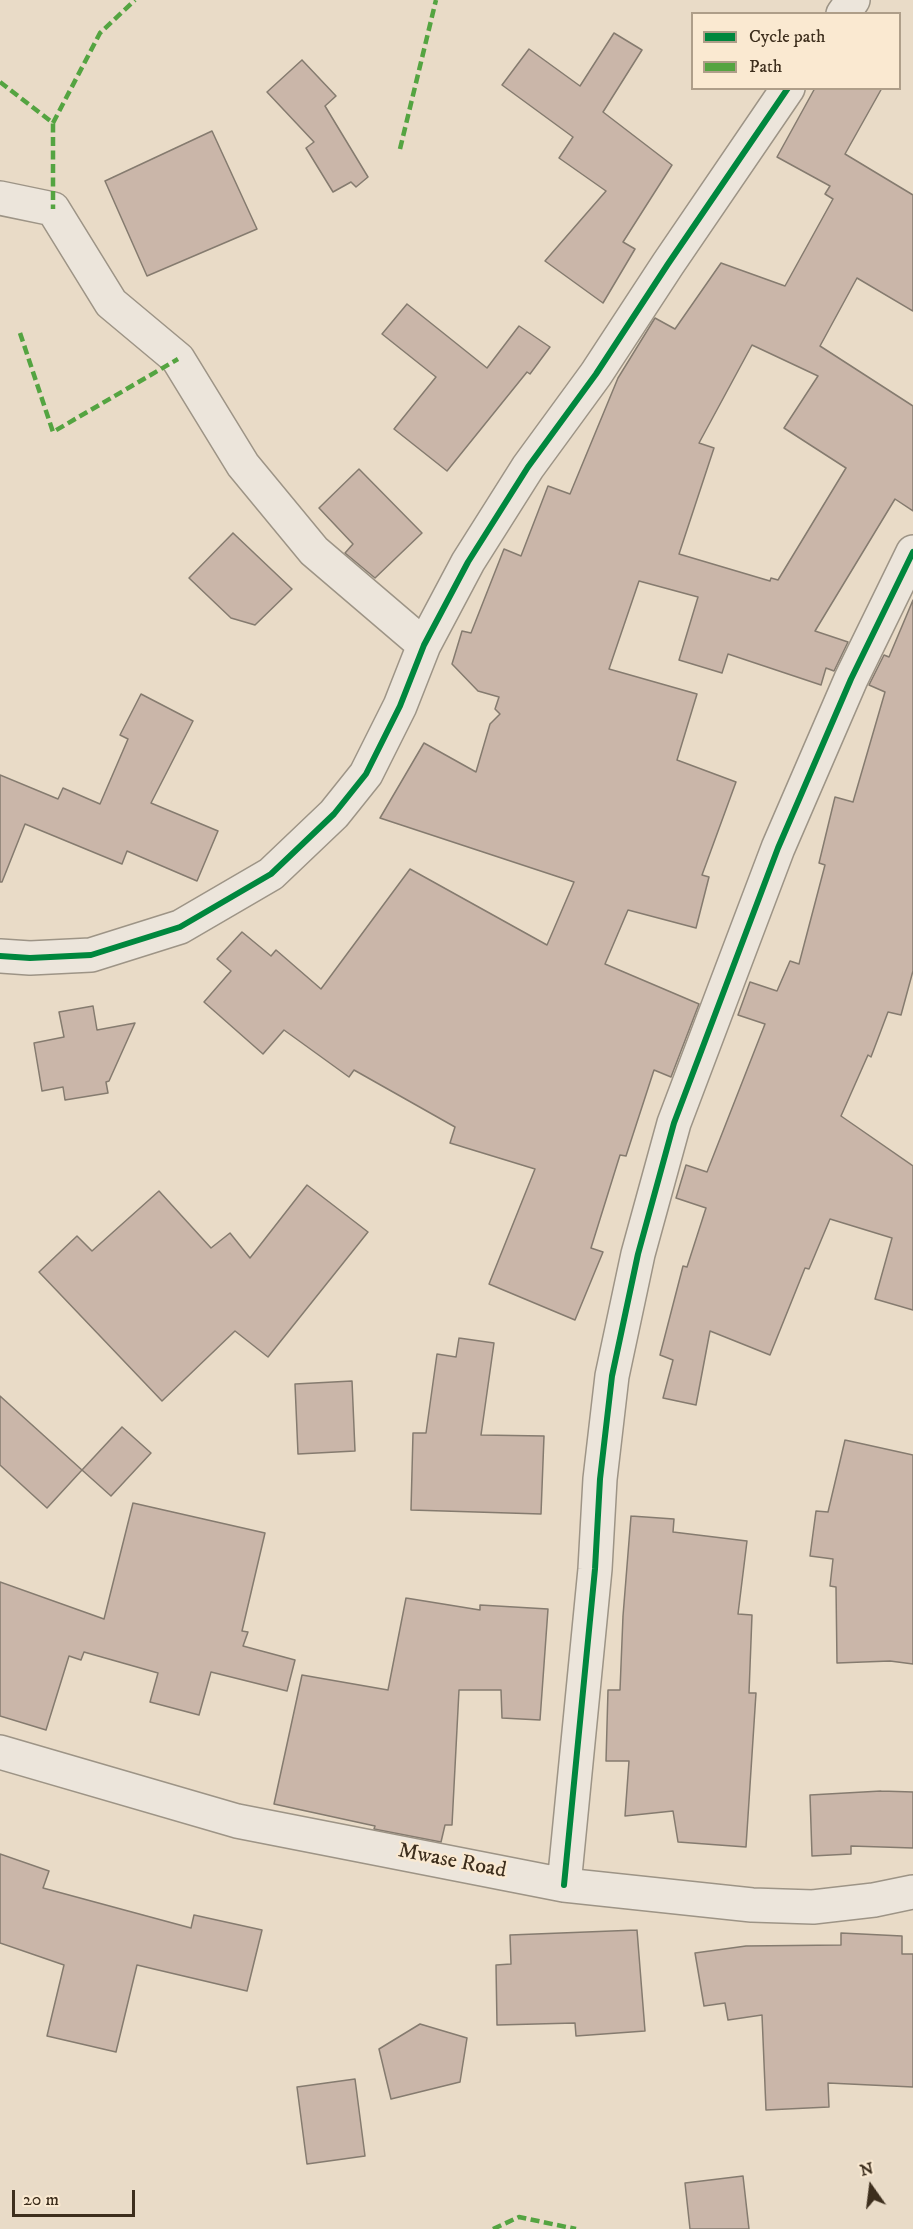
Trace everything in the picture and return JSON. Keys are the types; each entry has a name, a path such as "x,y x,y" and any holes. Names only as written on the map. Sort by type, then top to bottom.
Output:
{"street":[{"path":"0,956 30,958 91,955 180,927 271,874 334,814 366,774 400,706 424,645 468,562 528,467 596,374 787,90"},
{"path":"0,198 53,209 111,303 178,359 243,465 314,551 424,645"},
{"path":"564,1885 594,1581 600,1479 612,1377 638,1254 674,1123 778,848 851,679 913,552"},
{"name":"Mwase Road","path":"0,1752 237,1821 564,1885 752,1905 813,1907 874,1900 913,1892"}],"building":[{"path":"614,33 642,50 603,112 672,165 623,242 635,249 603,303 545,261 606,191 559,158 573,137 502,85 529,49 580,86"},
{"path":"302,60 336,96 325,106 368,177 356,187 351,182 333,192 306,148 314,142 267,92"},
{"path":"814,90 881,90 845,154 913,195 913,311 857,278 820,346 913,406 913,511 895,499 815,631 848,642 834,671 826,668 821,685 728,654 722,673 679,660 698,597 639,581 609,669 697,694 677,760 736,782 702,875 709,877 696,928 628,910 605,964 699,1004 671,1077 654,1070 626,1156 620,1155 591,1248 603,1252 575,1320 489,1284 535,1169 450,1143 455,1127 354,1070 349,1077 284,1030 263,1054 204,1002 231,971 217,959 242,932 271,956 276,950 321,989 410,869 547,945 574,882 380,818 424,743 476,772 490,724 500,714 495,709 499,697 478,691 452,664 462,631 471,633 504,549 521,556 548,486 570,494 618,378 655,318 675,329 721,263 785,286 833,199 825,194 830,186 777,157","holes":["752,345 818,376 784,428 846,468 778,580 771,578 770,581 679,554 714,448 699,443"]},
{"path":"212,131 257,229 147,276 105,181"},
{"path":"407,304 487,368 519,326 550,347 530,374 527,372 447,471 394,429 436,377 382,334"},
{"path":"359,469 422,533 375,578 345,553 353,544 319,508"},
{"path":"233,533 292,589 255,625 231,618 189,578"},
{"path":"913,600 913,971 901,1015 888,1012 871,1057 868,1055 841,1116 913,1166 913,1310 875,1299 892,1238 830,1219 809,1269 805,1268 770,1355 710,1331 696,1405 663,1398 673,1360 660,1355 683,1266 687,1267 706,1208 676,1198 686,1165 707,1172 765,1024 738,1015 750,982 777,991 790,961 799,964 825,865 819,863 835,797 853,802 885,692 869,685 884,655 889,657"},
{"path":"141,694 193,721 151,803 218,831 197,881 127,851 122,864 25,824 2,882 0,882 0,775 58,799 63,788 100,804 128,739 120,735"},
{"path":"93,1006 97,1030 135,1023 109,1081 106,1082 108,1093 65,1100 63,1087 42,1091 34,1043 64,1037 59,1012"},
{"path":"307,1185 368,1232 268,1357 235,1331 162,1401 39,1272 77,1236 92,1251 159,1191 211,1248 230,1233 250,1258"},
{"path":"459,1338 494,1343 481,1435 544,1436 541,1514 411,1510 413,1433 426,1433 437,1354 456,1357"},
{"path":"352,1381 355,1451 298,1454 295,1384"},
{"path":"0,1396 82,1470 47,1508 0,1465"},
{"path":"122,1427 151,1453 111,1496 82,1470"},
{"path":"845,1440 913,1455 913,1664 890,1661 837,1663 836,1587 830,1586 833,1559 810,1556 816,1511 828,1512"},
{"path":"133,1503 265,1533 242,1631 248,1632 243,1646 295,1660 287,1691 211,1672 199,1715 150,1702 158,1673 84,1652 81,1660 69,1656 46,1730 0,1716 0,1582 104,1619"},
{"path":"631,1516 674,1519 673,1532 747,1541 738,1614 752,1615 749,1693 756,1693 746,1847 678,1842 673,1811 625,1816 629,1761 606,1761 608,1690 620,1690"},
{"path":"406,1598 480,1610 480,1605 548,1609 540,1720 502,1718 501,1690 459,1690 452,1825 445,1825 441,1842 374,1829 375,1826 274,1804 302,1675 388,1690"},
{"path":"881,1791 913,1792 913,1848 851,1846 851,1854 812,1856 810,1795"},
{"path":"0,1854 49,1871 43,1888 191,1928 194,1915 262,1930 247,1991 137,1965 116,2052 47,2036 64,1965 0,1943"},
{"path":"637,1930 645,2031 576,2036 575,2023 497,2025 496,1965 511,1964 510,1935"},
{"path":"841,1933 902,1936 902,1954 913,1954 913,2087 828,2083 829,2107 766,2110 762,2015 728,2020 725,2003 704,2006 695,1953 746,1946 841,1945"},
{"path":"420,2024 467,2038 460,2082 391,2099 379,2049"},
{"path":"355,2079 365,2156 307,2164 297,2087"},
{"path":"743,2176 749,2229 690,2229 685,2183"}],"marked path":[{"path":"53,123 100,33 135,0"},
{"path":"400,149 436,0"},
{"path":"0,82 53,123 53,209"},
{"path":"20,333 53,432 178,359"},
{"path":"493,2229 519,2217 576,2229"}],"cycle path":[{"path":"0,956 30,958 91,955 180,927 271,874 334,814 366,774 400,706 424,645 468,562 528,467 596,374 787,90"},
{"path":"564,1885 595,1569 600,1479 612,1376 638,1254 674,1123 778,848 851,679 913,552"}]}
